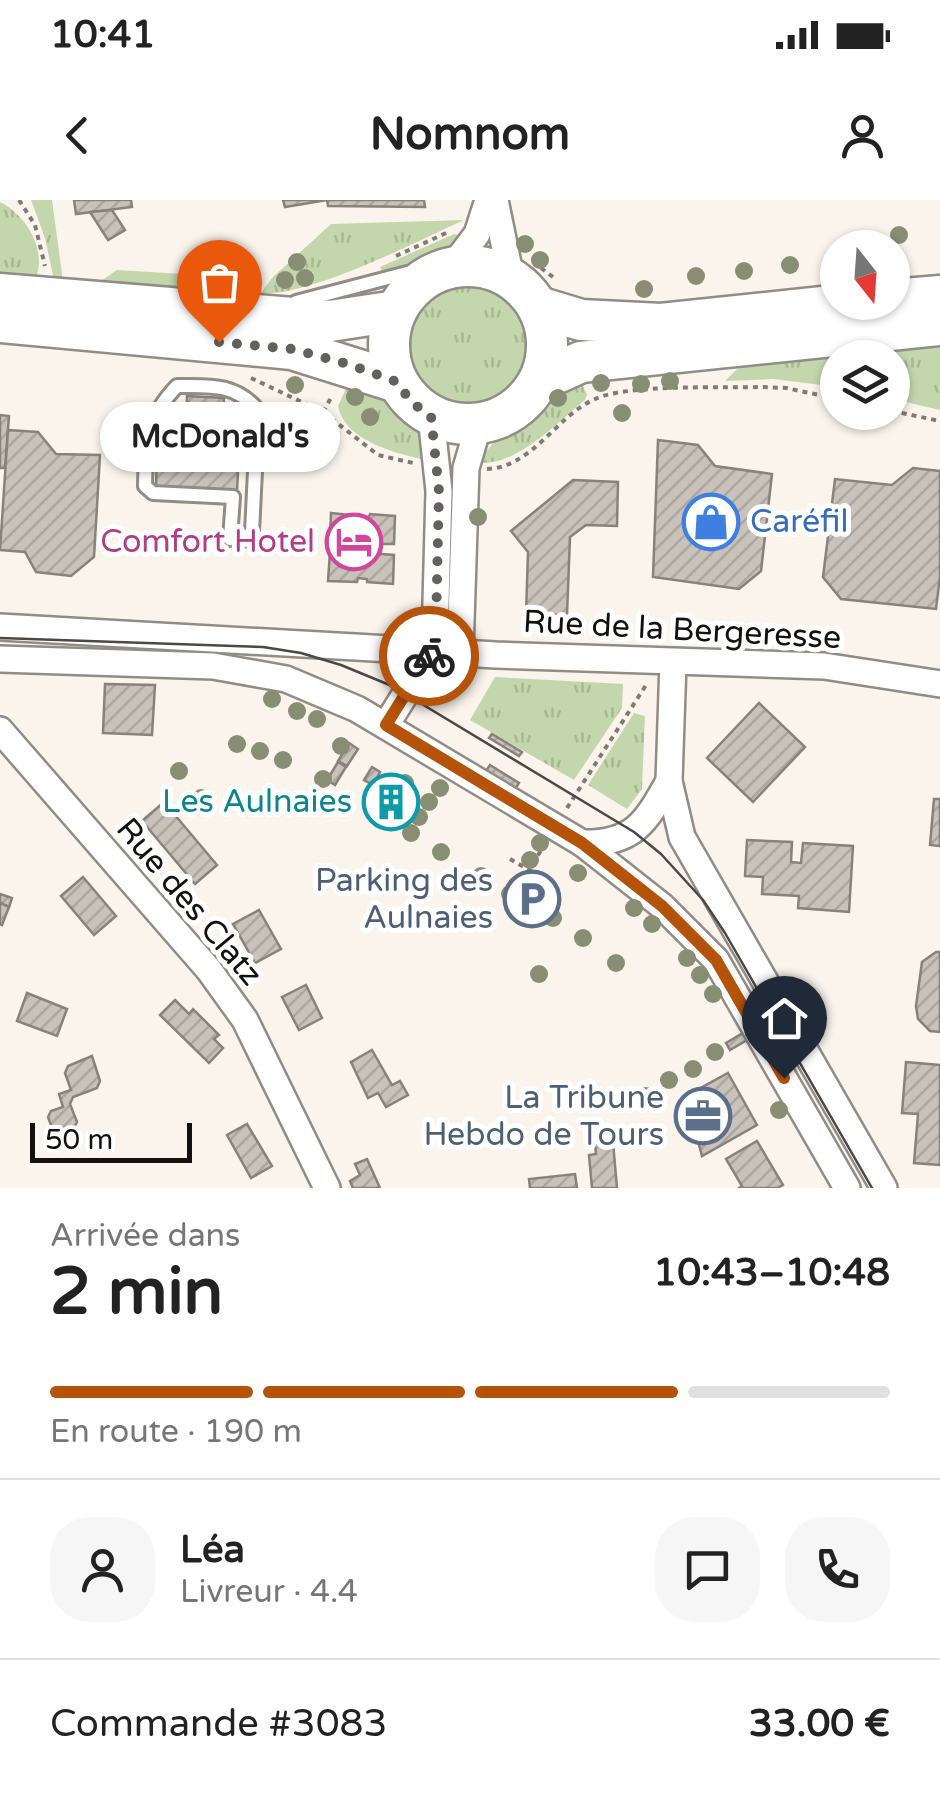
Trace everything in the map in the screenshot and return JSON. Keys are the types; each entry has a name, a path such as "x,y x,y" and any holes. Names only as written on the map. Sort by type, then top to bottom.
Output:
{"main road":[{"path":"545,292 546,357 539,381 514,410 479,424 455,424 431,416 411,402 397,382 389,359 388,334 396,311 410,290 441,271 517,266 526,291 545,292 581,320 661,324 820,306"},
{"path":"0,294 330,321 396,311"},
{"path":"0,322 292,349 397,382"},
{"path":"539,381 581,362 940,325"}],"street":[{"path":"492,200 517,266"},
{"path":"441,271 477,234 492,200"},
{"path":"386,725 432,650 436,626 439,491 431,416"},
{"path":"460,652 466,468 479,424"},
{"name":"Rue de la Bergeresse","path":"0,627 432,650 673,671 824,666 940,684"},
{"path":"0,659 234,668 286,679 320,691 386,725 582,843 662,906 716,960 847,1188"},
{"path":"673,671 669,780 682,837 884,1188"},
{"name":"Rue des Clatz","path":"0,730 209,970 236,1008 327,1188"},
{"path":"582,843 604,844 634,832 648,818 669,780"}],"lane":[{"path":"245,315 407,273 441,271"},
{"path":"177,386 218,386 246,396 258,410 252,532 237,539 233,497 153,494 145,486 146,441 157,406 177,386"}],"path":[{"path":"19,200 35,225 42,246 45,282"},
{"path":"388,260 458,227"},
{"path":"517,266 545,292"},
{"path":"466,468 495,469 518,461 594,399 619,392 764,387 820,396"},
{"path":"910,415 940,421"},
{"path":"560,820 649,680 673,671"},
{"path":"507,907 550,834"},
{"path":"510,860 550,882"}],"green space":[{"path":"31,200 52,200 63,281 54,280"},
{"path":"0,202 18,215 32,234 39,256 36,278 0,275"},
{"path":"464,220 335,277 283,292 260,294 331,224"},
{"path":"454,234 464,236 441,257 383,273 380,267"},
{"path":"117,270 199,275 214,293 95,285"},
{"path":"466,281 491,286 512,300 526,321 531,346 526,371 512,392 491,406 466,411 441,406 420,392 406,371 401,346 406,321 420,300 441,286"},
{"path":"940,341 940,410 910,403 910,344"},
{"path":"820,354 820,385 773,379 725,381 753,361"},
{"path":"578,377 587,394 585,400 522,450 494,462 479,463 496,440"},
{"path":"350,380 391,401 410,419 430,461 375,444 351,429 338,406"},
{"path":"495,677 623,684 622,708 574,780 470,720"},
{"path":"634,713 645,716 642,789 627,809 588,785"}],"building":[{"path":"74,200 131,200 132,207 76,214"},
{"path":"283,200 327,200 285,207"},
{"path":"327,200 424,200 425,207 328,206"},
{"path":"112,210 125,230 108,240 90,212"},
{"path":"187,396 224,398 222,429 240,430 237,492 156,488 157,445 200,447 201,432 186,431"},
{"path":"0,415 9,416 5,468 0,468"},
{"path":"8,430 38,432 56,454 100,455 94,557 71,576 36,572 25,552 0,550"},
{"name":"Caréfil","path":"658,440 698,445 715,466 772,474 761,571 739,589 653,577"},
{"path":"913,468 940,471 940,577 936,609 841,599 823,577 835,479 892,485"},
{"path":"573,480 618,482 617,526 586,525 570,537 567,615 526,614 528,552 511,531"},
{"path":"331,513 395,516 394,544 381,544 381,554 394,555 393,584 358,578 357,582 328,581 330,552 343,552 344,542 330,541"},
{"path":"105,684 155,685 152,735 103,733"},
{"path":"759,703 805,747 753,802 707,758"},
{"path":"492,734 522,752 519,756 489,738"},
{"path":"349,743 358,749 347,766 338,761"},
{"path":"338,762 346,767 335,785 327,780"},
{"path":"490,765 519,783 515,789 486,771"},
{"path":"372,767 380,772 373,785 364,780"},
{"name":"Les Aulnaies","path":"389,791 401,798 393,812 381,806"},
{"path":"934,799 940,799 940,846 930,845"},
{"path":"164,802 217,865 195,884 142,821"},
{"path":"747,840 792,842 791,862 801,863 803,843 853,846 849,912 798,908 799,896 762,894 763,877 745,876"},
{"path":"83,877 116,916 94,935 61,896"},
{"path":"0,894 12,898 9,907 0,903"},
{"path":"0,903 9,907 2,925 0,924"},
{"path":"259,910 281,949 255,963 233,924"},
{"path":"940,952 940,1032 930,1031 918,1019 916,1006 922,962"},
{"path":"306,985 322,1018 299,1030 282,997"},
{"path":"27,993 67,1009 57,1036 17,1021"},
{"path":"175,1000 189,1014 193,1009 219,1035 214,1039 223,1048 209,1063 160,1015"},
{"path":"743,1033 747,1040 730,1050 726,1043"},
{"path":"372,1050 392,1085 400,1081 408,1095 386,1107 378,1093 368,1098 351,1062"},
{"path":"92,1056 100,1081 97,1088 73,1097 70,1104 77,1122 73,1129 55,1136 48,1117 51,1111 63,1107 59,1094 71,1090 65,1073 68,1066"},
{"path":"906,1062 940,1065 940,1165 914,1163 918,1114 902,1113"},
{"path":"728,1073 757,1125 702,1156 686,1096"},
{"path":"247,1124 272,1166 251,1178 227,1135"},
{"path":"757,1141 783,1185 739,1188 742,1186 726,1159"},
{"path":"613,1142 617,1188 592,1188 589,1155 596,1154 595,1144"},
{"path":"367,1159 380,1188 353,1188 350,1181 360,1175 355,1164"},
{"path":"575,1174 577,1188 530,1188 529,1179"}],"tram line":[{"path":"0,638 263,647 341,665 392,686 634,832 661,854 703,900 872,1188"}],"way so far":[{"path":"219,342 292,349 348,364 397,382 411,402 431,416 439,491 436,626 429,656"}],"place":[{"name":"McDonald's","path":"219,342"},
{"name":"Caréfil","path":"711,522"},
{"name":"Comfort Hotel","path":"354,542"},
{"name":"Les Aulnaies","path":"391,802"},
{"name":"Parking des Aulnaies","path":"532,899"},
{"name":"La Tribune Hebdo de Tours","path":"703,1116"}],"route":[{"path":"429,656 386,725 582,843 662,906 716,960 784,1078"}]}
